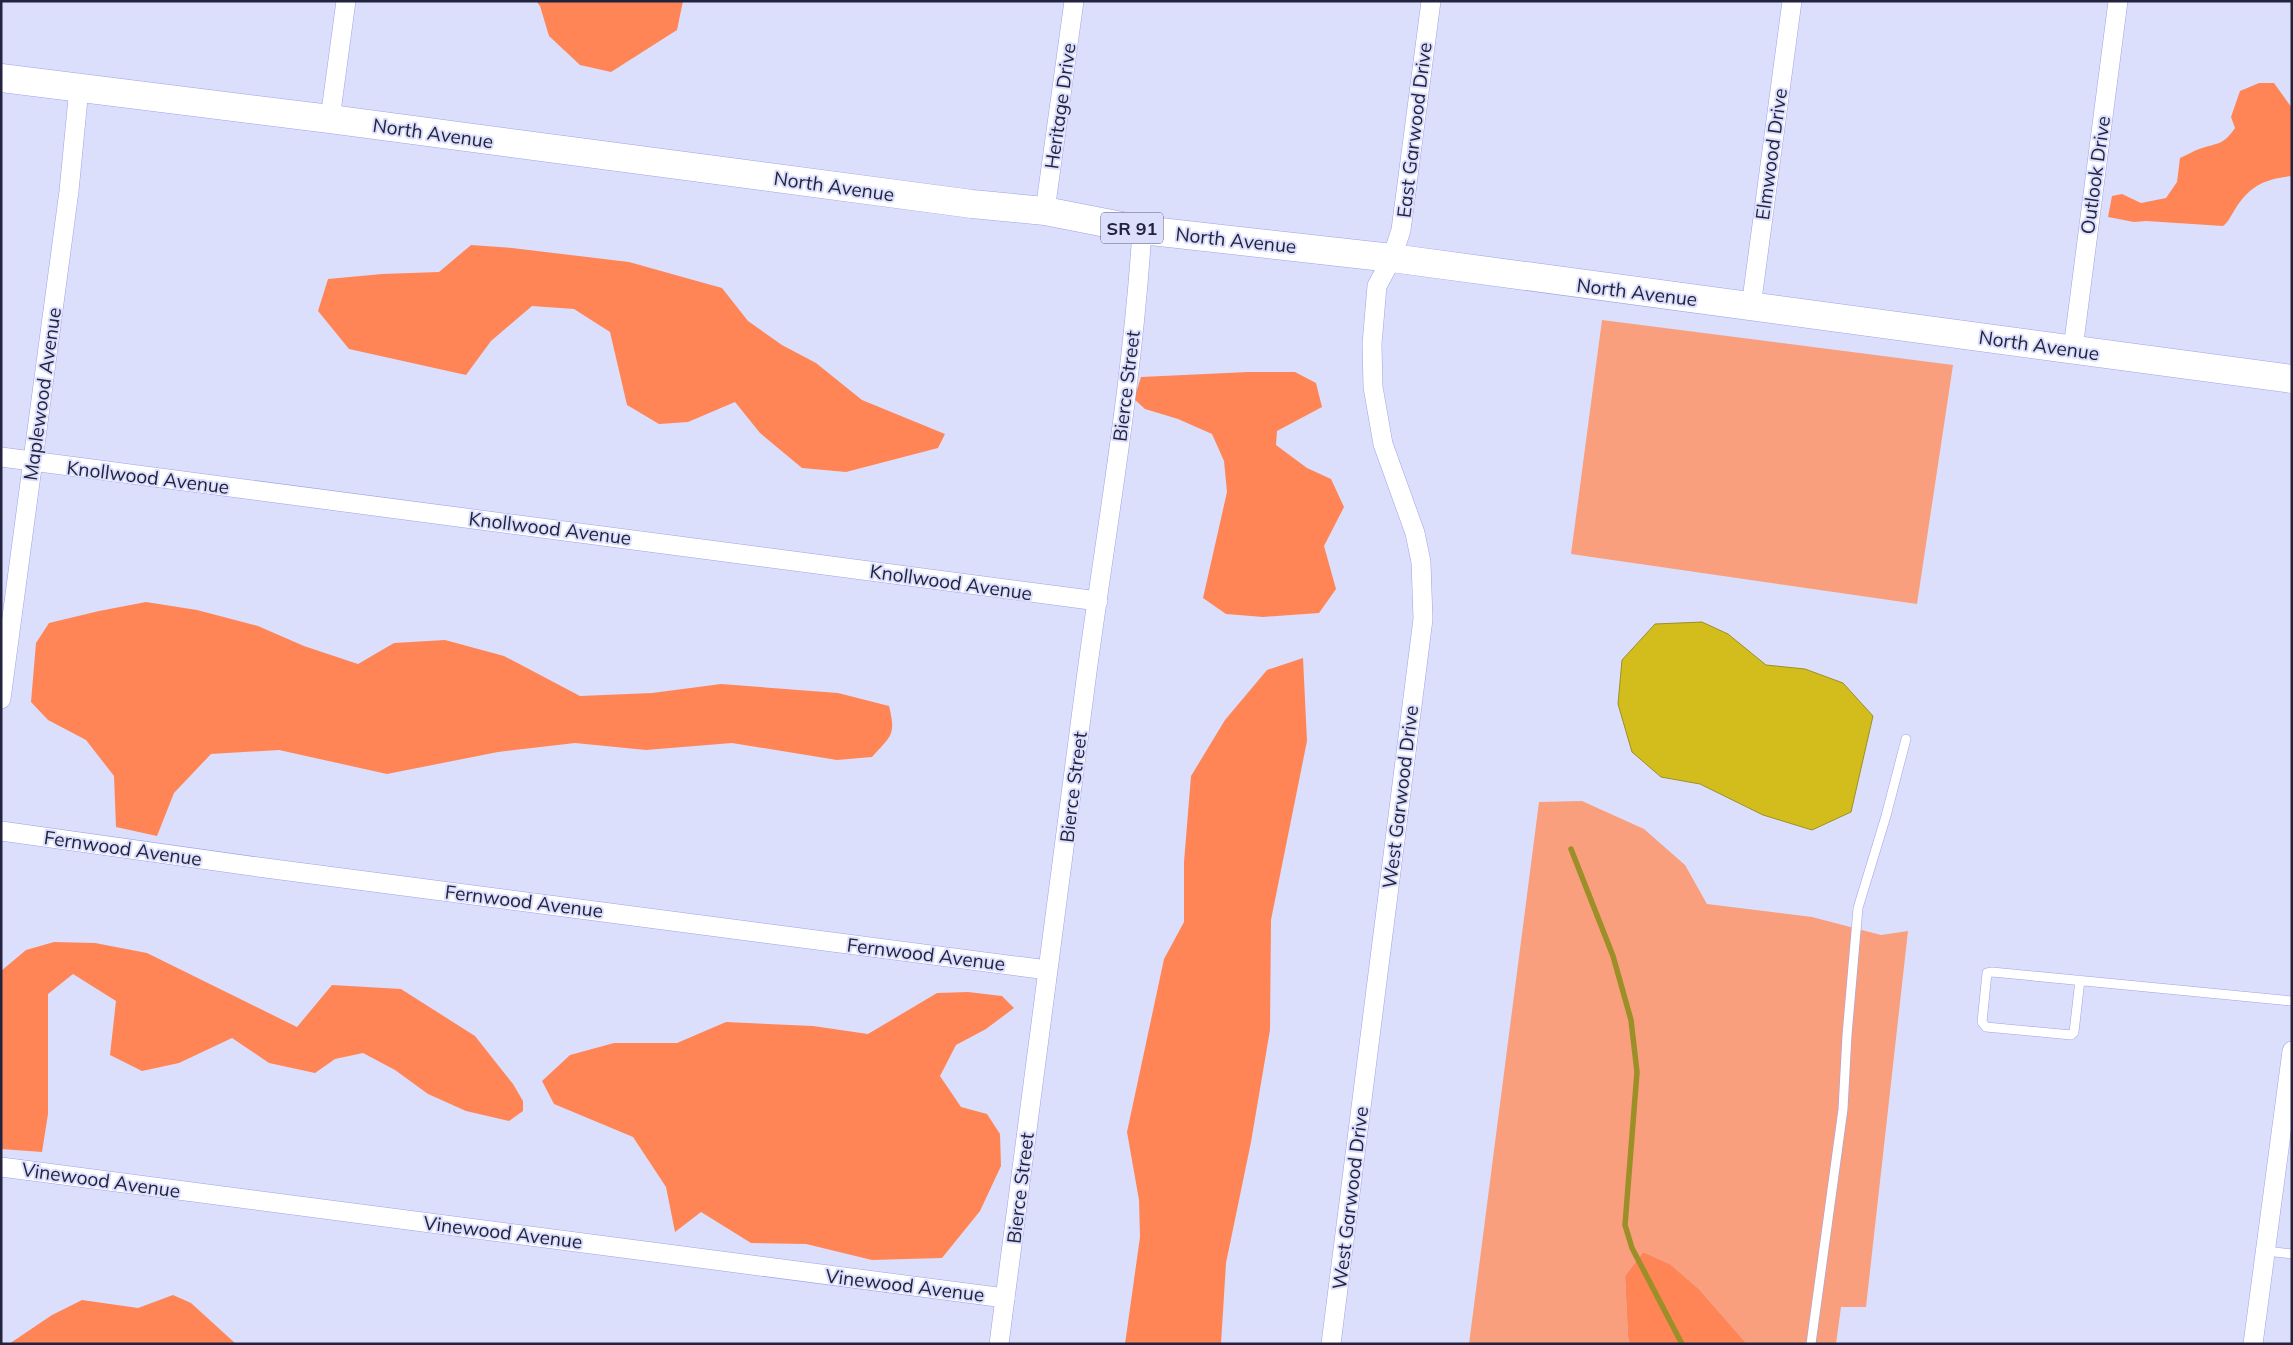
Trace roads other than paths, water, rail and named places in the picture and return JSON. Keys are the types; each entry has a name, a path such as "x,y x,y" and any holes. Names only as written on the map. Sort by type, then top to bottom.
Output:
{"main road":[{"name":"North Avenue","path":"1,78 330,119 972,204 1045,211 1142,230 1392,258 2292,379"}],"street":[{"path":"330,119 346,1"},
{"name":"Heritage Drive","path":"1045,211 1074,1"},
{"name":"East Garwood Drive","path":"1392,258 1401,230 1431,1"},
{"name":"Elmwood Drive","path":"1751,307 1792,1"},
{"name":"Outlook Drive","path":"2073,350 2118,1"},
{"name":"Maplewood Avenue","path":"1,700 69,191 79,88"},
{"name":"Bierce Street","path":"999,1344 1137,298 1142,230"},
{"name":"West Garwood Drive","path":"1331,1344 1423,619 1421,562 1410,518 1397,488 1383,444 1373,386 1372,344 1377,286 1392,258"},
{"name":"Knollwood Avenue","path":"1,458 1098,601"},
{"name":"Fernwood Avenue","path":"1,831 258,867 1047,970"},
{"path":"2253,1344 2266,1251 2286,1148 2292,1051"},
{"name":"Vinewood Avenue","path":"1,1166 1005,1298"}],"lane":[{"path":"1811,1344 1842,1119 1858,908 1886,816 1906,739"},
{"path":"2080,980 2074,1032 2071,1035 1986,1027 1982,1022 1987,973 1992,972 2080,980 2292,1001"},
{"path":"2266,1251 2292,1254"}],"waterway":[{"path":"1571,849 1613,956 1631,1020 1637,1072 1625,1225 1632,1248 1682,1344"}]}
